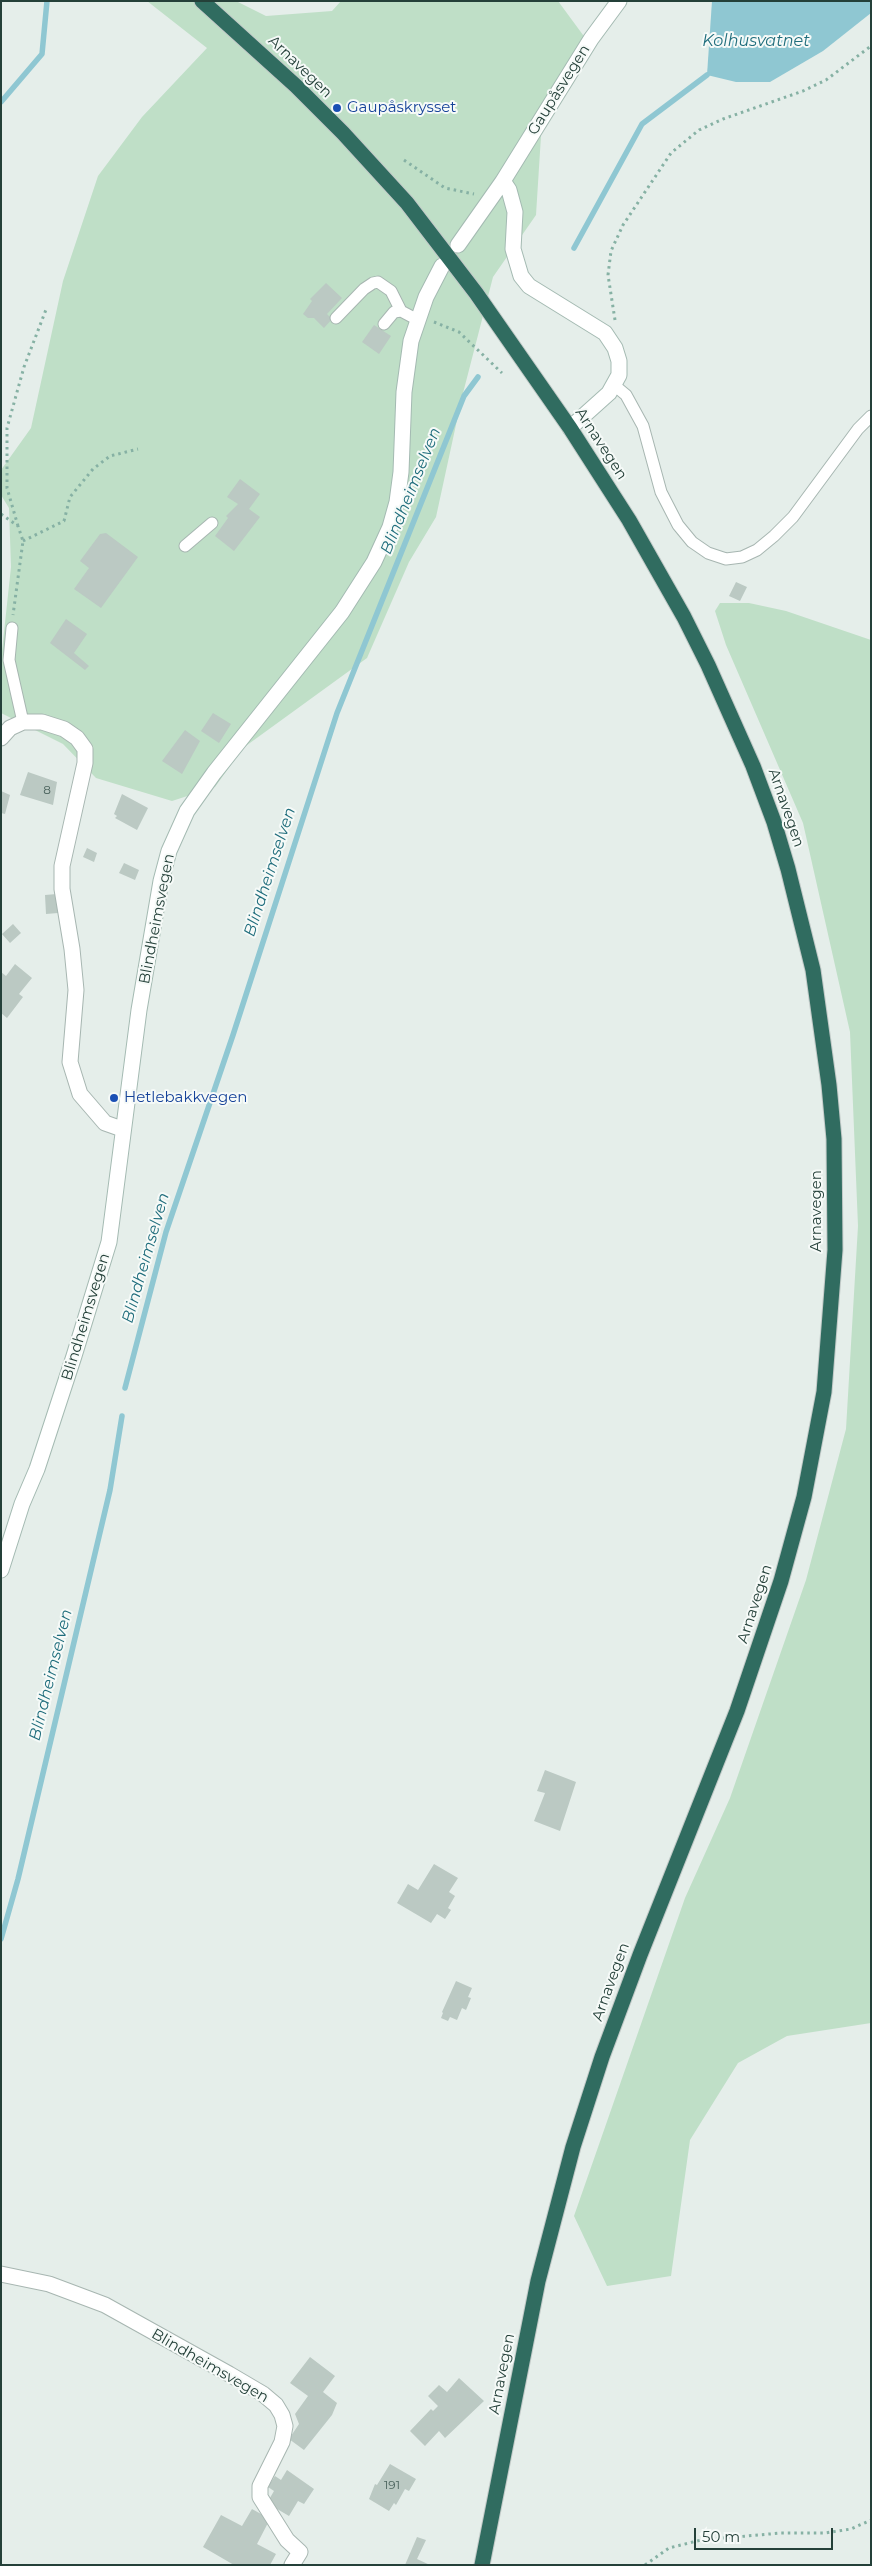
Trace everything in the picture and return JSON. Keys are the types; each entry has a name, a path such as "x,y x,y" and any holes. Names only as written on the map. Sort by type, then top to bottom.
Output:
{"highway":[{"name":"Arnavegen","path":"202,1 296,86 394,189 476,293 570,428 629,520 684,616 730,712 774,822 802,921 820,1020 834,1139 835,1250 824,1392 808,1480 792,1543 740,1702 636,1964 573,2147 538,2281 482,2565"}],"street":[{"name":"Gaupåsvegen","path":"458,245 499,186 591,39 619,1"},
{"path":"499,186 514,206 513,249 521,276 529,286 605,333 615,348 619,361 619,375 614,385 570,428"},
{"name":"Blindheimsvegen","path":"1,1570 100,1273 114,1211 122,1129 154,920 169,851 187,811 214,773 342,612 374,562 390,527 397,502 401,472 406,363 418,320 434,280 442,266"},
{"path":"1,738 10,728 23,722 42,722 64,729 77,738 85,749 85,763 62,866 62,889 72,949 76,990 70,1062 80,1094 104,1123 122,1129"},
{"name":"Blindheimsvegen","path":"1,2274 49,2284 105,2305 229,2374 263,2394 276,2405 282,2415 282,2442 260,2486 260,2497 287,2540 300,2552 292,2565"}],"lane":[{"path":"336,318 364,289 372,283 378,282 391,291 401,311 418,320"},
{"path":"384,324 394,312 401,311"},
{"path":"614,385 626,395 643,426 661,492 678,525 692,542 708,553 726,559 742,557 757,550 780,529 809,496 858,429 871,416"},
{"path":"186,546 212,524"},
{"path":"12,628 9,660 23,722"}],"path":[{"path":"605,333 616,325 608,274 611,251 623,225 671,153 699,130 826,80 871,46"},
{"path":"404,160 445,188 475,194 499,186"},
{"path":"12,628 23,541 7,488 7,428 24,366 47,306"},
{"path":"418,320 428,326 434,322 459,332 502,373"},
{"path":"23,541 64,521 70,497 93,469 110,456 138,448"},
{"path":"1,514 18,526"},
{"path":"645,2565 669,2548 701,2540 851,2529 871,2520"}],"green space":[{"path":"147,1 236,1 266,16 332,11 341,1 558,1 583,35 585,55 542,120 536,215 493,277 462,397 436,517 409,562 367,658 243,748 215,787 172,801 96,778 63,744 1,713 1,660 11,567 9,508 1,495 1,470 31,428 63,281 98,176 142,117 207,48"},
{"path":"720,603 749,603 786,611 871,640 871,2023 787,2036 738,2063 690,2140 671,2276 607,2286 574,2216 685,1898 730,1798 806,1580 846,1429 858,1226 850,1032 803,823 726,645 715,611"}],"water":[{"name":"Kolhusvatnet","path":"712,1 871,1 871,13 823,51 770,82 736,82 707,75"}],"building":[{"path":"326,283 342,298 327,314 332,319 324,328 314,318 308,318 303,314 312,301 310,299"},
{"path":"374,325 391,336 379,354 362,342"},
{"path":"240,479 260,494 249,509 260,517 234,551 215,536 228,518 226,516 238,504 227,497"},
{"path":"106,533 138,557 101,608 74,589 89,568 80,561 100,534"},
{"path":"736,582 747,587 740,601 729,596"},
{"path":"66,619 87,634 74,653 89,666 85,670 50,643"},
{"path":"213,713 231,724 219,743 201,731"},
{"path":"185,730 200,741 182,774 162,761"},
{"path":"28,772 57,782 53,805 20,795"},
{"path":"1,791 10,795 5,814 1,813"},
{"path":"122,794 148,808 137,830 115,818 117,816 114,814"},
{"path":"87,848 97,853 94,862 83,857"},
{"path":"124,863 139,870 135,880 119,873"},
{"path":"57,894 58,913 46,914 45,895"},
{"path":"13,924 21,933 10,943 2,934"},
{"path":"15,964 32,978 19,994 23,997 7,1018 1,1013 1,972 6,976"},
{"path":"545,1770 576,1782 560,1831 534,1821 545,1793 537,1791"},
{"path":"434,1864 458,1878 449,1892 455,1896 448,1908 451,1910 445,1919 437,1914 431,1923 397,1903 408,1884 418,1890"},
{"path":"456,1981 472,1988 468,1997 471,1998 466,2010 462,2008 457,2020 450,2017 448,2021 441,2018 442,2012"},
{"path":"310,2357 335,2376 323,2392 337,2403 332,2415 304,2450 289,2439 299,2424 295,2414 308,2396 290,2383"},
{"path":"459,2378 484,2401 445,2438 439,2431 425,2446 410,2431 431,2409 433,2411 438,2406 428,2396 439,2385 447,2392"},
{"path":"390,2464 416,2479 409,2491 405,2489 396,2505 394,2503 389,2511 369,2499 375,2484 377,2485"},
{"path":"287,2470 314,2489 304,2504 298,2501 289,2516 267,2503 274,2491 268,2487 275,2476 281,2480"},
{"path":"252,2509 270,2519 257,2544 276,2554 270,2565 234,2565 203,2547 221,2515 242,2526"},
{"path":"417,2537 426,2540 417,2559 430,2565 405,2565"}],"waterway":[{"path":"1,102 42,54 47,1"},
{"name":"Blindheimselven","path":"574,248 642,124 707,75"},
{"name":"Blindheimselven","path":"125,1388 166,1232 233,1035 337,713 464,396 478,377"},
{"name":"Blindheimselven","path":"1,1939 18,1879 110,1490 122,1416"}],"place":[{"name":"Gaupåskrysset","path":"337,108"},
{"name":"Hetlebakkvegen","path":"114,1098"}]}
